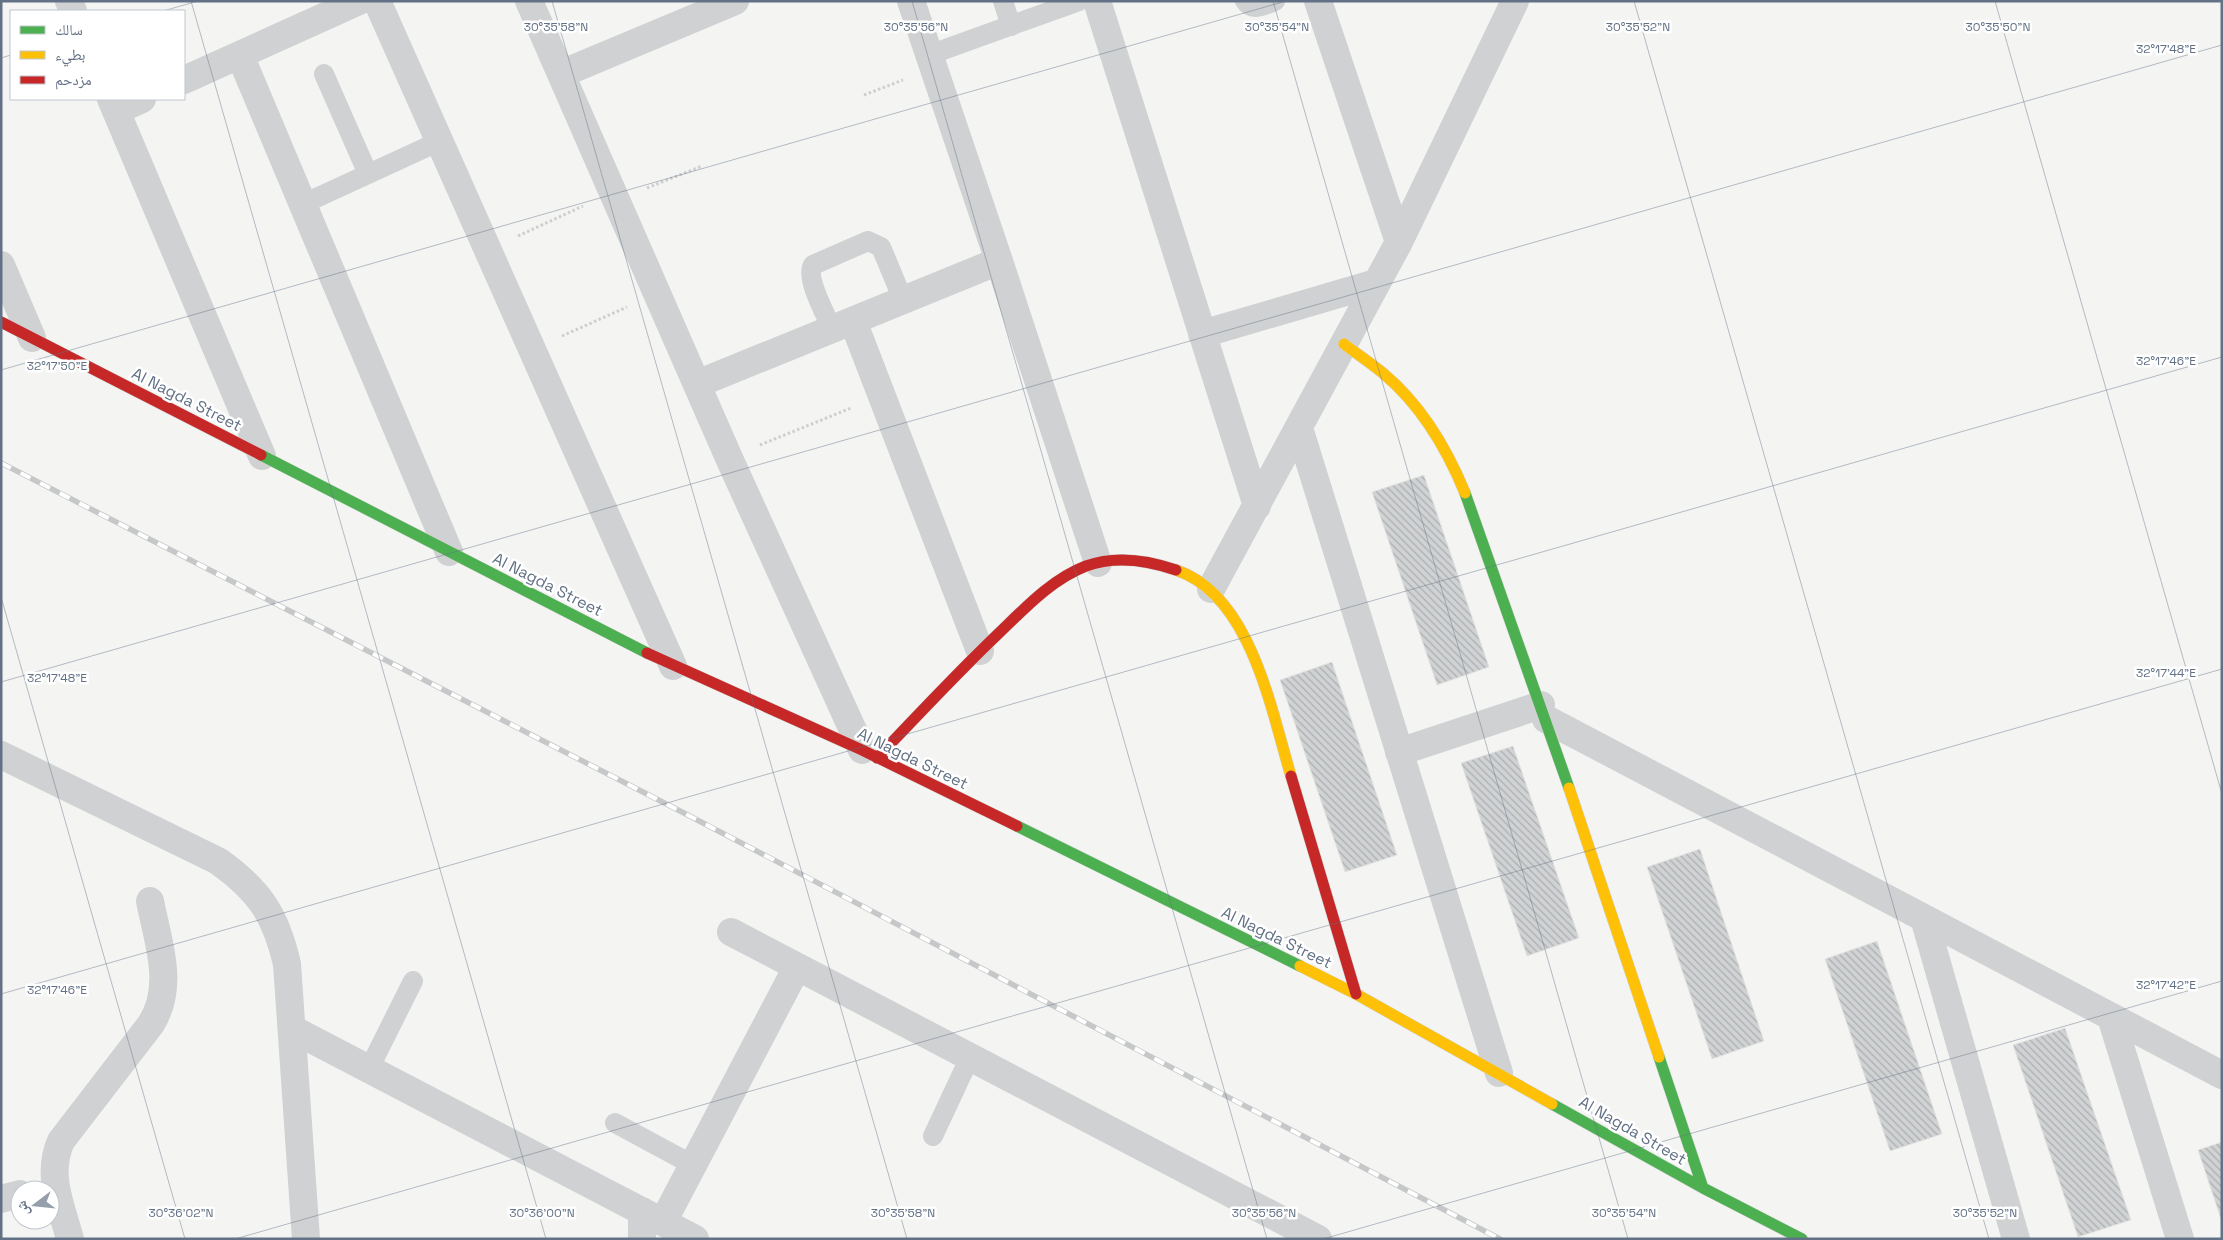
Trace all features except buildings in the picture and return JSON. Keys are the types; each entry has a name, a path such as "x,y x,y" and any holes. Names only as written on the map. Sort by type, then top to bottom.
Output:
{"street":[{"path":"185,80 359,1"},
{"path":"377,1 672,666"},
{"path":"529,1 729,458 870,754 1044,590 1078,570 1098,562 1117,560 1148,561 1178,569 1211,589 1230,612 1254,657 1356,994"},
{"path":"561,74 735,1"},
{"path":"911,1 1098,562"},
{"path":"1097,1 1257,506"},
{"path":"1318,1 1399,242"},
{"path":"1211,589 1399,242 1515,1"},
{"path":"240,55 449,552"},
{"path":"137,100 113,105 262,456"},
{"path":"697,384 999,261"},
{"path":"1,265 32,338"},
{"path":"1202,334 1376,283"},
{"name":"Al Nagda Street","path":"1,322 672,666 870,754 1356,994 1703,1188 1802,1239"},
{"path":"842,325 882,395 980,651"},
{"path":"1344,344 1385,375 1422,414 1451,459 1472,509 1543,712 1703,1188"},
{"path":"1299,428 1499,1073"},
{"path":"1399,752 1543,712 1924,918 2222,1075"},
{"path":"1,755 218,861 239,876 258,894 271,915 281,939 286,964 306,1239"},
{"path":"47,1180 62,1141 151,1024 162,1002 165,978 150,901"},
{"path":"1924,918 2016,1239"},
{"path":"731,932 970,1057 1302,1235"},
{"path":"642,1239 652,1216 693,1165 797,967"},
{"path":"2111,1017 2180,1239"},
{"path":"292,1028 695,1239"},
{"path":"60,1219 70,1239"}],"lane":[{"path":"1003,1 1011,26"},
{"path":"931,62 1011,26 1079,1"},
{"path":"1245,1 1250,6 1255,7 1276,1"},
{"path":"324,74 368,174"},
{"path":"303,204 440,141"},
{"path":"842,325 811,279 811,269 813,265 868,241 881,247 903,300"},
{"path":"369,1069 413,981"},
{"path":"932,1136 970,1057"},
{"path":"615,1123 693,1165"}],"path":[{"path":"864,96 931,62"},
{"path":"488,250 615,197 702,166"},
{"path":"532,350 657,294"},
{"path":"729,458 882,395"}],"railway":[{"path":"1,463 682,812 1500,1239"}],"traffic: fast":[{"path":"261,455 647,653"},
{"path":"1465,493 1569,788"},
{"path":"1017,826 1300,966"},
{"path":"1659,1057 1703,1188"},
{"path":"1552,1104 1703,1188 1802,1239"}],"traffic: slow":[{"path":"1344,344 1398,386 1422,414 1450,460 1465,493"},
{"path":"1176,570 1202,583 1223,603 1240,629 1266,688 1291,776"},
{"path":"1569,788 1659,1057"},
{"path":"1300,966 1356,994 1552,1104"}],"traffic: jam":[{"path":"1,322 261,455"},
{"path":"877,758 983,648 1029,604 1062,578 1086,566 1120,560 1143,561 1176,570"},
{"path":"647,653 862,750 1017,826"},
{"path":"1291,776 1356,994"}]}
